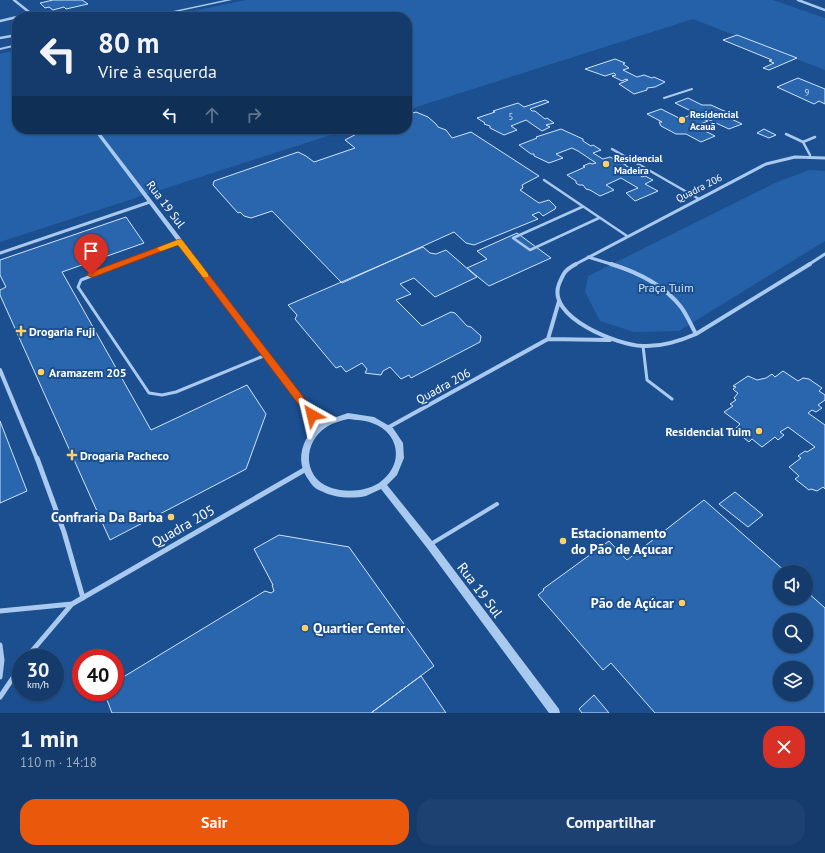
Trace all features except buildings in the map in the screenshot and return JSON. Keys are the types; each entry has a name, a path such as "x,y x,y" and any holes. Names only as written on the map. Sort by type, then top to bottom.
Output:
{"street":[{"path":"14,0 29,12"},
{"path":"172,12 230,0"},
{"path":"798,0 825,10"},
{"path":"0,21 12,18"},
{"path":"0,38 12,36"},
{"path":"0,49 12,46"},
{"name":"Rua 19 Sul","path":"98,134 321,427"},
{"name":"Quadra 206","path":"612,340 578,323 560,301 557,290 565,270 587,257 766,164 787,157 810,155 825,158"},
{"path":"0,253 150,202"},
{"name":"Quadra 206","path":"389,427 548,339 612,340 643,346 677,342 696,334 825,254"},
{"path":"587,257 620,266 644,276 664,290 680,306 696,334"},
{"name":"Quadra 206","path":"548,339 560,301"},
{"path":"0,370 43,474 64,532 83,598"},
{"path":"348,416 363,416 377,420 389,427 397,438 401,450 400,463 393,475 382,485 368,492 352,495 337,493 323,488 312,480 306,469 303,458 306,446 312,436 321,427 333,420 348,416"},
{"name":"Quadra 205","path":"34,649 72,604 306,469"},
{"name":"Rua 19 Sul","path":"382,485 430,545 555,713"},
{"name":"Quadra 205","path":"0,611 72,604"},
{"path":"0,645 2,660 0,677"},
{"path":"0,697 12,679"}],"lane":[{"path":"664,98 692,89"},
{"path":"786,134 803,142 810,155"},
{"path":"803,142 815,137"},
{"path":"612,149 699,198"},
{"path":"544,180 627,236"},
{"path":"582,207 513,238 530,250 599,218"},
{"path":"180,241 91,275 81,280 78,287 149,393 162,395 176,392 266,355"},
{"path":"643,346 647,380 672,399"},
{"path":"430,545 497,504"}],"green space":[{"path":"246,0 773,0 825,18 825,70 693,19 412,108 412,12 189,12"},
{"path":"12,51 12,134 334,134 0,242 0,54"},
{"name":"Praça Tuim","path":"809,170 825,171 825,241 679,331 634,332 600,321 585,292 588,276 775,183"}],"slow traffic":[{"path":"161,248 180,241 206,275"}],"place":[{"name":"Residencial Acauã","path":"682,120"},
{"name":"Residencial Madeira","path":"606,164"},
{"name":"Drogaria Fuji","path":"21,331"},
{"name":"Aramazem 205","path":"41,372"},
{"name":"Residencial Tuim","path":"759,431"},
{"name":"Drogaria Pacheco","path":"72,455"},
{"name":"Confraria Da Barba","path":"171,517"},
{"name":"Estacionamento do Pão de Açucar","path":"563,541"},
{"name":"Pão de Açúcar","path":"682,603"},
{"name":"Quartier Center","path":"305,628"}],"route":[{"path":"91,275 180,241 312,415"}]}
